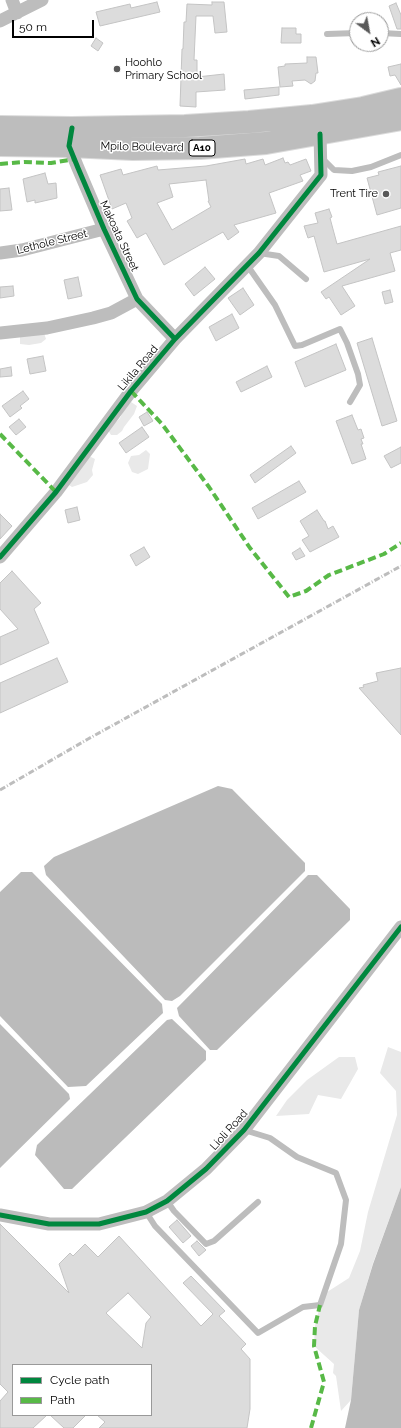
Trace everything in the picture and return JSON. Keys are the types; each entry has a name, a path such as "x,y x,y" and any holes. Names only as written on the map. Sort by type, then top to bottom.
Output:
{"highway":[{"name":"Mpilo Boulevard","path":"0,145 184,126 312,116 363,108 401,99"},
{"name":"Mpilo Boulevard","path":"0,127 71,137 133,149 200,148 266,143 401,119"}],"street":[{"path":"12,0 17,13"},
{"path":"0,21 42,0"},
{"name":"Likila Road","path":"0,557 56,492 131,391 175,340 259,253 321,175 320,134"},
{"name":"Makoata Street","path":"71,137 104,230 137,299 175,340"},
{"name":"Lethole Street","path":"0,254 104,230"},
{"path":"0,333 47,328 93,318 111,313 137,299"},
{"name":"Lioli Road","path":"0,1214 49,1224 99,1224 146,1212 167,1201 206,1169 244,1130 401,927"}],"lane":[{"path":"327,34 349,33"},
{"path":"389,33 401,34"},
{"path":"320,156 334,170 352,171 371,167 401,155"},
{"path":"259,253 280,256 306,279"},
{"path":"247,265 275,305 295,346 302,345 340,330 347,343 358,374 360,385 350,402"},
{"path":"146,1212 155,1226 258,1333 303,1307 320,1305 341,1244 346,1200 336,1173 297,1157 270,1138 244,1130"},
{"path":"167,1201 174,1211 206,1244 214,1241 258,1202"}],"shaded area":[{"path":"44,333 46,339 41,343 29,345 20,344 20,336"},
{"path":"131,402 137,406 134,414 122,431 117,435 111,435 108,430 120,418 125,408"},
{"path":"146,450 150,454 148,469 138,474 132,472 128,463 131,456 139,455"},
{"path":"87,455 95,459 92,470 93,475 87,482 72,487 66,483"},
{"path":"218,786 232,789 305,863 305,871 180,996 172,1001 165,1000 46,875 44,866 54,857"},
{"path":"21,872 32,872 162,1004 163,1013 86,1086 68,1087 0,1016 0,892"},
{"path":"308,875 317,875 350,909 350,920 217,1050 210,1050 179,1016 177,1008"},
{"path":"172,1019 206,1051 206,1060 72,1189 64,1189 35,1155 37,1145 167,1020"},
{"path":"0,1024 69,1094 70,1099 0,1168"},
{"path":"388,1047 401,1052 401,1187 373,1263 359,1310 351,1400 341,1411 336,1376 333,1373 334,1364 314,1346 315,1326 324,1294 349,1278 360,1251 368,1212 397,1115 396,1091 380,1073"},
{"path":"339,1057 355,1057 358,1069 341,1099 318,1095 309,1114 276,1116 287,1100 307,1080"},
{"path":"401,1187 401,1428 345,1428 351,1400 359,1310 373,1264"}],"building":[{"path":"157,2 160,12 100,26 96,12 130,4 131,8"},
{"path":"212,2 224,2 227,32 215,33 213,16 196,16 194,60 197,60 197,77 224,74 225,90 196,92 196,107 180,106 182,49 187,4 212,5"},
{"path":"396,3 401,15 401,29 397,29 389,6"},
{"path":"282,28 296,28 296,34 301,34 301,43 281,43"},
{"path":"96,38 103,43 98,51 91,46"},
{"path":"307,57 316,57 318,73 316,73 315,81 311,84 305,80 292,81 293,86 280,87 278,67 285,66 285,64 307,63"},
{"path":"401,64 401,85 395,75 390,76 388,67"},
{"path":"279,87 279,95 245,99 244,90"},
{"path":"283,158 285,163 288,162 290,165 306,159 311,171 300,175 303,181 269,193 276,213 234,225 239,232 228,240 223,232 164,265 146,233 137,238 127,221 132,218 126,203 112,209 100,175 121,169 123,175 157,166 158,170 206,166 245,159 246,164 263,159 265,165","holes":["206,180 211,207 172,230 157,203 173,197 169,184"]},
{"name":"Trent Tire","path":"401,166 401,208 377,215 367,178 379,175 378,172"},
{"path":"45,173 48,184 56,183 57,198 35,203 35,200 27,202 23,179"},
{"path":"9,188 12,210 0,211 0,189"},
{"path":"329,209 337,244 401,226 401,250 390,253 395,271 342,286 355,306 341,315 329,297 326,299 321,292 370,259 324,272 314,236 308,238 304,226 318,223 315,213"},
{"path":"205,267 215,279 194,296 185,284"},
{"path":"78,277 82,296 68,299 64,280"},
{"path":"13,286 14,296 0,298 0,287"},
{"path":"243,288 254,305 240,315 228,298"},
{"path":"390,290 393,302 385,304 382,292"},
{"path":"232,314 239,328 216,341 209,327"},
{"path":"372,338 397,421 382,426 357,343"},
{"path":"336,344 346,370 305,387 295,362"},
{"path":"43,356 46,371 30,374 27,359"},
{"path":"267,366 272,377 241,392 236,382"},
{"path":"11,367 12,376 0,377 0,369"},
{"path":"23,391 29,399 20,406 22,408 10,417 2,406"},
{"path":"147,412 153,421 144,426 139,417"},
{"path":"352,415 358,430 361,429 364,438 361,439 363,444 361,444 366,459 352,464 336,421"},
{"path":"19,419 26,427 16,435 9,427"},
{"path":"142,427 149,437 126,453 119,443"},
{"path":"291,446 296,453 255,483 250,475"},
{"path":"401,447 401,463 391,468 384,456"},
{"path":"299,481 306,492 258,519 252,508"},
{"path":"77,507 80,520 68,523 65,510"},
{"path":"317,510 325,521 328,529 333,526 339,537 310,552 302,540 309,536 300,521"},
{"path":"0,514 12,526 0,539"},
{"path":"144,547 150,557 136,566 130,555"},
{"path":"300,548 305,556 296,560 292,553"},
{"path":"12,571 41,603 34,609 49,643 0,665 0,637 18,629 0,609 0,583"},
{"path":"57,658 68,682 0,713 0,683"},
{"path":"401,668 401,735 359,688 364,687 363,685 378,681 376,673"},
{"path":"177,1220 191,1236 183,1243 169,1227"},
{"path":"0,1224 69,1293 59,1264 70,1253 73,1256 85,1244 98,1257 119,1236 201,1326 213,1314 183,1283 191,1276 225,1311 219,1316 246,1344 241,1349 250,1359 250,1409 247,1428 99,1428 105,1422 98,1416 152,1416 152,1364 12,1364 12,1416 46,1416 33,1428 0,1428 0,1401 8,1392 0,1384","holes":["128,1293 151,1317 146,1323 142,1348 106,1313"]},
{"path":"197,1241 206,1250 199,1256 191,1246"},
{"path":"51,1416 85,1416 73,1428 64,1428"}],"railway":[{"path":"0,790 88,739 401,566"}],"marked path":[{"path":"0,164 24,162 51,163 75,159"},
{"path":"131,391 162,424 209,487 250,548 289,597 306,591 329,575 384,554 401,543"},
{"path":"0,434 56,492"},
{"path":"311,1428 324,1382 314,1346 315,1326 320,1305"}],"cycle path":[{"path":"72,128 69,146 104,229 137,299 175,339"},
{"path":"0,557 56,492 131,391 175,339 259,253 321,175 320,134"},
{"path":"0,1215 49,1224 99,1224 146,1212 167,1201 206,1169 244,1130 401,927"}],"place":[{"name":"Hoohlo Primary School","path":"117,69"},
{"name":"Trent Tire","path":"386,194"}]}
